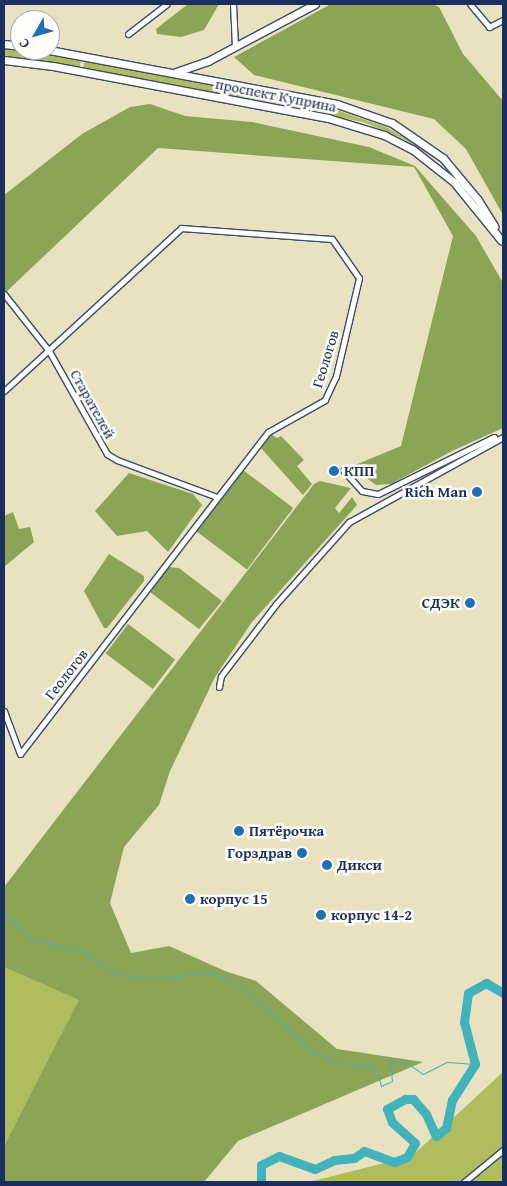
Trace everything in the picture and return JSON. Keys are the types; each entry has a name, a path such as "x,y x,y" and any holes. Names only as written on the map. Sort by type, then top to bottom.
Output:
{"main road":[{"path":"166,72 188,70 208,61 315,4"},
{"name":"проспект Куприна","path":"60,52 337,104 392,123 420,140 461,176 502,242"},
{"name":"проспект Куприна","path":"4,60 53,66 328,118 384,135 435,165 460,189 502,242"},
{"path":"208,61 204,70 213,80"}],"street":[{"path":"128,34 167,4"},
{"path":"233,4 235,46"},
{"path":"470,4 489,27 503,20"},
{"name":"Геологов","path":"4,391 181,228 332,239 359,278 331,391 315,408 268,432 20,754 4,711"},
{"name":"Старателей","path":"4,294 49,351 107,454 117,460 218,498"},
{"path":"219,687 220,676 276,604 349,522 503,437"},
{"path":"343,470 362,491 378,494 494,438 496,441"},
{"path":"464,1182 503,1150"}],"green space":[{"path":"188,4 219,4 204,30 181,37 157,34 156,29"},
{"path":"331,4 432,4 439,7 463,54 503,101 503,215 466,149 434,119 254,75 234,57"},
{"path":"4,47 10,48 10,58 4,57"},
{"path":"60,56 81,59 79,69 22,60 60,60"},
{"path":"85,61 334,109 386,127 421,147 437,160 402,138 363,122 83,68"},
{"path":"150,104 185,116 252,122 369,147 415,166 476,236 503,283 503,428 452,451 391,484 376,485 352,467 322,480 343,470 401,446 453,236 414,167 158,148 4,294 4,195 82,134 130,107"},
{"path":"271,434 277,438 281,436 304,460 297,466 312,484 303,495 260,447"},
{"path":"243,470 293,508 247,569 197,531"},
{"path":"129,473 193,494 202,505 168,552 147,531 117,536 95,511"},
{"path":"320,481 351,488 335,508 339,513 352,497 357,505 252,622 215,677 170,771 159,805 124,847 110,903 131,953 169,946 225,971 256,981 337,1049 423,1062 238,1141 204,1182 4,1182 4,1146 79,1000 4,967 4,887 314,484"},
{"path":"13,512 19,529 30,527 34,542 4,567 4,516"},
{"path":"109,554 144,576 144,581 107,628 104,628 84,591"},
{"path":"169,567 179,568 222,601 199,629 150,592"},
{"path":"128,624 175,660 153,689 106,654"},
{"path":"4,967 80,1000 4,1146"},
{"path":"503,1072 503,1182 309,1182 412,1156"}],"waterway":[{"path":"4,914 31,939 84,952 113,973 149,979 212,972 243,988 314,1052 339,1063 371,1065 377,1072 381,1086 392,1081 390,1061 407,1063 423,1074 447,1062 475,1064"},
{"path":"261,1182 261,1165 279,1156 315,1169 334,1160 354,1158 364,1151 394,1162 407,1157 415,1143 392,1122 387,1109 405,1099 413,1099 426,1114 436,1136 446,1128 452,1100 475,1064 464,1022 468,993 486,983 503,993"}],"place":[{"name":"КПП","path":"334,471"},
{"name":"Rich Man","path":"477,492"},
{"name":"СДЭК","path":"470,603"},
{"name":"Пятёрочка","path":"239,831"},
{"name":"Горздрав","path":"302,853"},
{"name":"Дикси","path":"327,865"},
{"name":"корпус 15","path":"190,899"},
{"name":"корпус 14-2","path":"321,915"}]}
